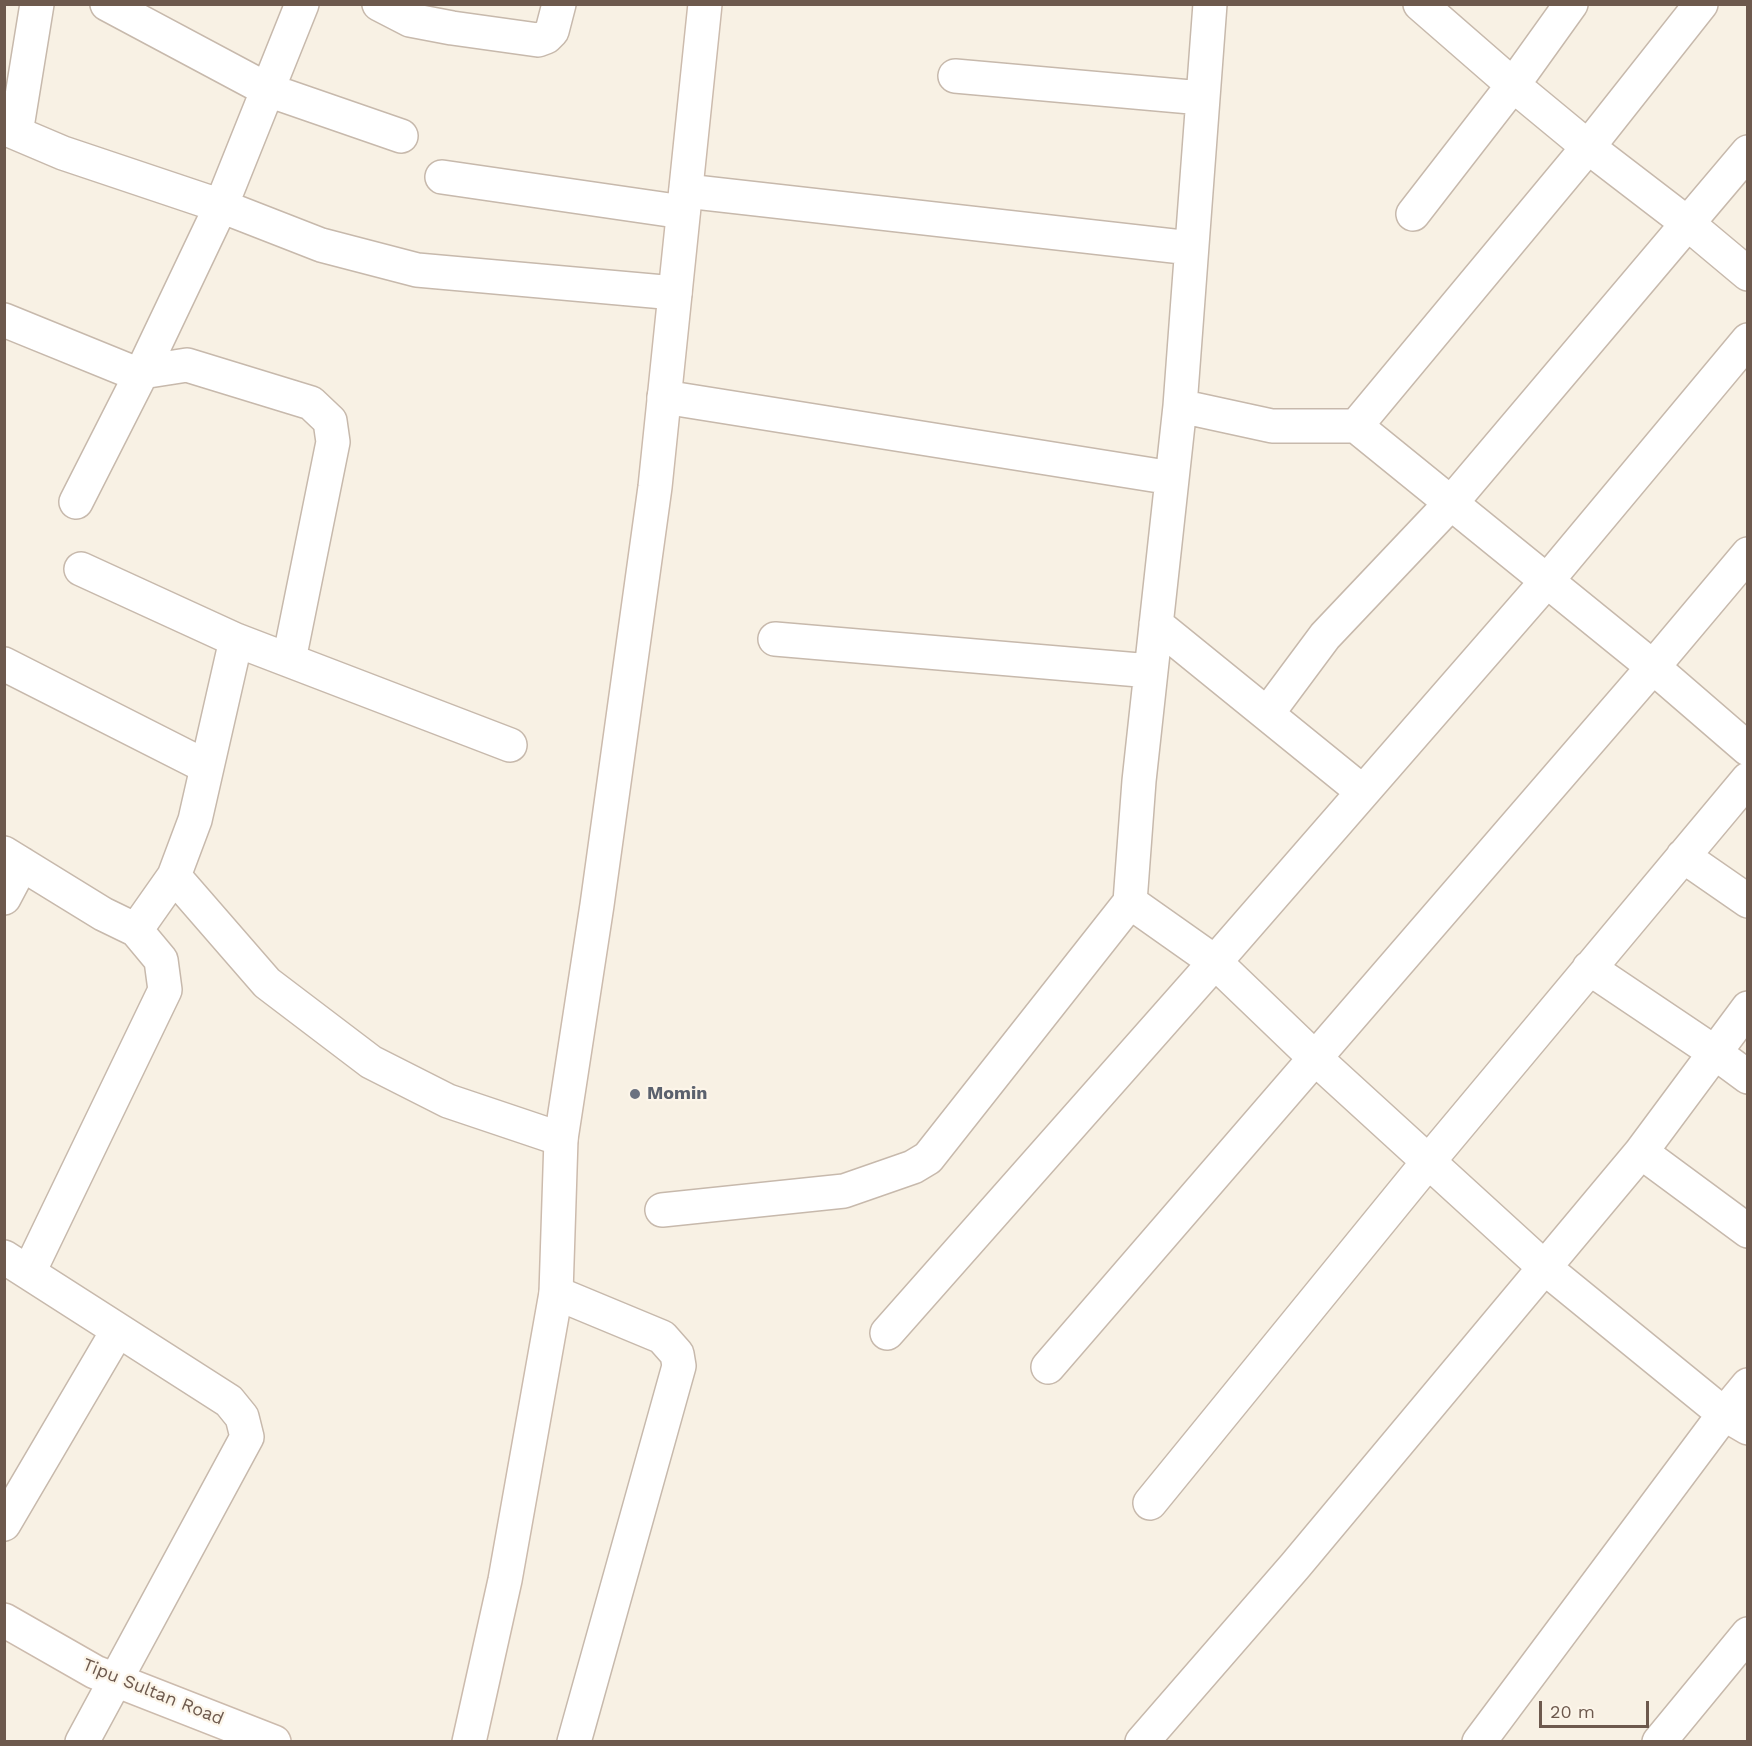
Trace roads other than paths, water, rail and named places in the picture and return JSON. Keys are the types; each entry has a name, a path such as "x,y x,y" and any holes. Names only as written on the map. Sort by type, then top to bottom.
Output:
{"street":[{"path":"37,4 10,130 63,153 221,206 321,245 417,270 675,292"},
{"path":"107,4 268,90 401,136"},
{"path":"76,502 142,372 221,206 302,4"},
{"path":"379,4 410,20 538,40 546,37 552,31 559,4"},
{"path":"469,1742 506,1580 556,1293 561,1139 595,917 652,510 705,4"},
{"path":"662,1210 844,1191 913,1167 928,1158 1130,902 1139,781 1179,406 1210,4"},
{"path":"1413,214 1513,85 1571,4"},
{"path":"1356,426 1588,147 1701,4"},
{"path":"1423,6 1588,147 1748,273"},
{"path":"955,76 1203,98"},
{"path":"1267,714 1325,636 1450,503 1748,152"},
{"path":"442,177 685,202 1191,248"},
{"path":"4,320 127,370 142,372 187,365 311,403 330,421 333,442 289,660"},
{"path":"887,1333 1215,963 1546,582 1748,340"},
{"path":"664,397 1172,478"},
{"path":"1179,406 1272,426 1356,426 1653,667 1748,749"},
{"path":"1048,1366 1316,1058 1748,554"},
{"path":"81,569 236,640 510,745"},
{"path":"1156,624 1363,792"},
{"path":"775,639 1151,671"},
{"path":"136,930 174,876 195,820 236,640"},
{"path":"4,664 207,766"},
{"path":"1150,1503 1428,1162 1748,779"},
{"path":"1683,856 1748,901"},
{"path":"4,898 13,858 103,915 136,930 161,960 165,990 17,1264 229,1401 242,1417 247,1437 82,1742"},
{"path":"174,876 267,983 371,1062 448,1101 561,1139"},
{"path":"1130,902 1215,963 1545,1268 1736,1421"},
{"path":"1589,969 1748,1077"},
{"path":"1142,1742 1295,1566 1641,1152 1748,1008"},
{"path":"1641,1152 1748,1231"},
{"path":"556,1293 662,1337 677,1354 679,1366 574,1742"},
{"path":"4,1524 118,1330"},
{"path":"1479,1742 1736,1421 1748,1386"},
{"name":"Tipu Sultan Road","path":"4,1620 95,1672 274,1742"},
{"path":"1659,1742 1748,1634"}],"place":[{"name":"Momin","path":"635,1094"}]}
